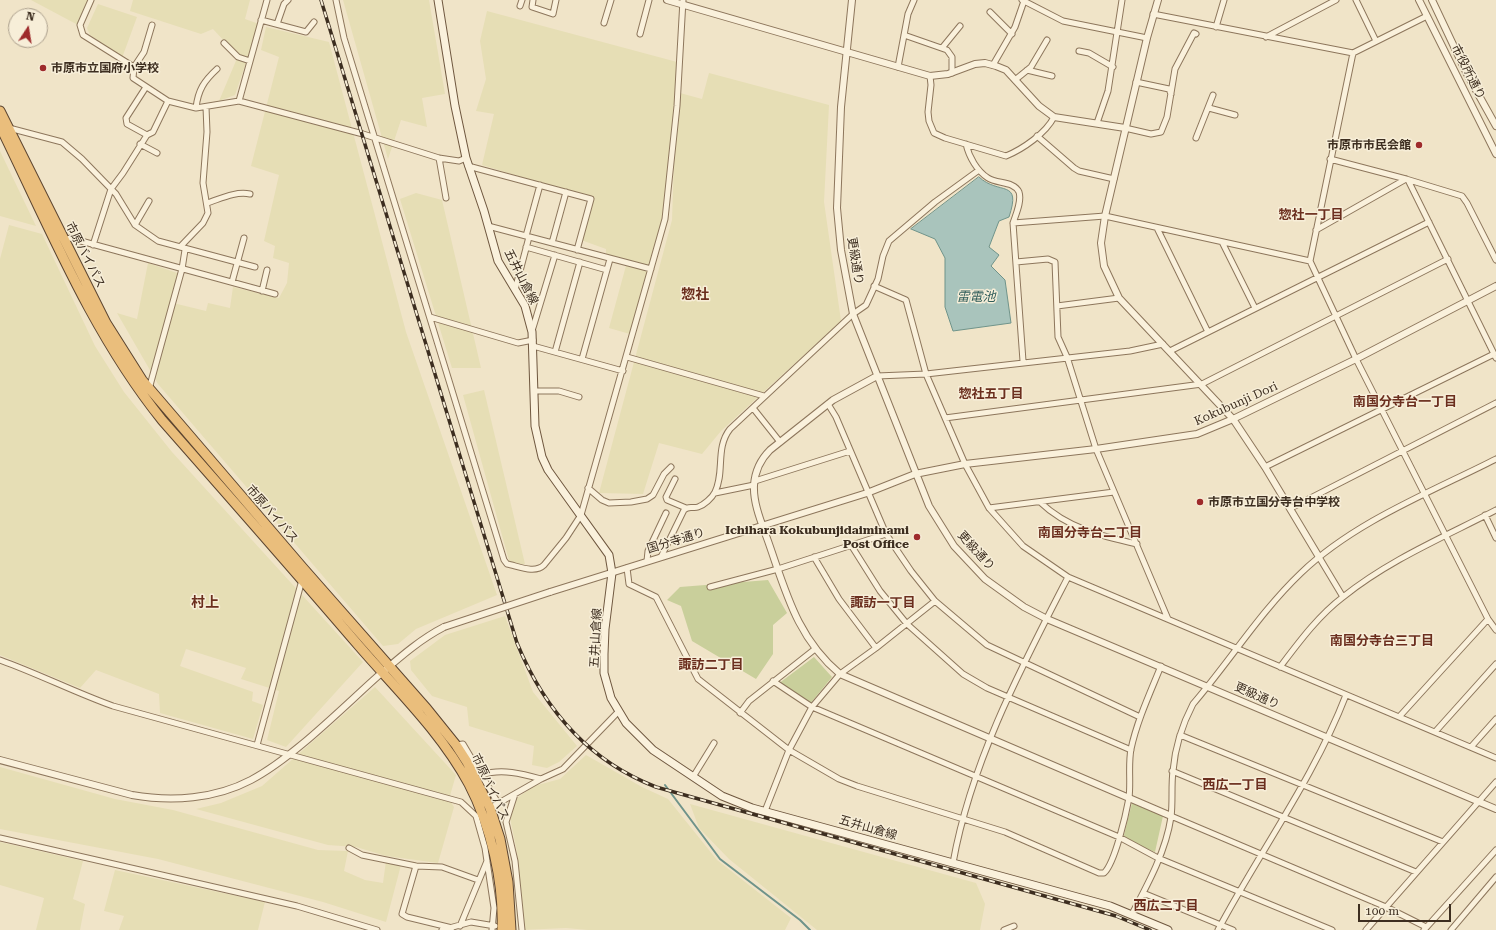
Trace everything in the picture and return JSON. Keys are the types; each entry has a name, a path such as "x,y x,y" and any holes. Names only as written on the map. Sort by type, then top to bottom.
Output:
{"highway":[{"name":"市原バイパス","path":"0,110 4,127 91,311 128,374 162,420 302,580 456,745 478,783 490,808 500,839 508,882 506,929"},
{"name":"市原バイパス","path":"4,127 106,323 125,355 149,390 386,669 451,755 469,784 480,806 491,839 506,929"}],"main road":[{"name":"五井山倉線","path":"438,0 455,106 468,166 498,261 525,306 532,332 535,426 542,457 548,470 610,554 612,573 605,629 604,658 607,685 618,712 647,745 693,777 731,800 765,811 1110,906 1168,930"}],"street":[{"path":"91,0 80,25 83,35 134,67"},
{"path":"239,101 266,0"},
{"path":"277,24 284,4 288,0"},
{"path":"336,0 344,38 504,560 507,564 533,570 540,569 566,538 581,515 665,220 677,106 683,2"},
{"path":"520,6 522,0"},
{"path":"533,0 532,6 552,14 556,0"},
{"path":"604,23 611,0"},
{"path":"640,34 648,0"},
{"path":"667,0 683,2 930,76 952,72 975,64 985,63 993,65 1006,70 1039,106 1054,116 1151,134 1160,132 1167,117 1175,69 1194,33 1196,34"},
{"name":"更級通り","path":"852,0 841,107 837,208 841,250 853,314 928,506 954,546 986,579 1024,607 1047,619 1162,666 1327,739 1496,809"},
{"path":"898,67 908,14 914,0"},
{"path":"1097,123 1108,91 1113,67 1122,0"},
{"path":"1158,0 1136,82 1105,216 1102,244 1104,266 1119,298 1202,384 1233,419 1291,508 1343,597"},
{"path":"1216,27 1224,0"},
{"path":"1266,37 1336,0"},
{"path":"1356,0 1376,41"},
{"name":"市役所通り","path":"1419,0 1496,154"},
{"name":"市役所通り","path":"1432,0 1467,74 1496,126"},
{"path":"993,65 1012,34 1020,17 1023,1 1063,21 1147,38"},
{"path":"990,12 1012,34"},
{"path":"1154,14 1353,53 1427,16"},
{"path":"261,20 306,32 314,22"},
{"path":"152,24 144,52 134,67 133,78 168,101 196,108 239,101 374,137 439,158 458,161 466,158"},
{"path":"942,48 960,26"},
{"path":"904,35 947,50 952,57 952,72"},
{"path":"1015,80 1031,67 1047,40"},
{"path":"224,44 238,58 250,61"},
{"path":"1078,51 1089,53 1113,67"},
{"path":"1353,53 1310,261 1356,359 1402,451 1488,619 1496,630"},
{"path":"196,108 197,96 204,81 217,69"},
{"path":"1027,70 1052,76"},
{"path":"930,76 931,85 928,112 932,129 938,136 1006,156 1014,153 1037,136 1050,124 1054,116"},
{"path":"1136,82 1169,89 1172,94"},
{"path":"146,87 126,121 127,124 147,134"},
{"path":"1196,138 1213,95"},
{"path":"93,245 111,189 147,134 153,132 168,101"},
{"path":"149,390 182,269 182,248 204,223 208,213 203,183 207,132 206,107"},
{"path":"1209,108 1234,115"},
{"path":"4,127 62,142 82,159 116,194 135,225 158,241 255,266"},
{"path":"1037,136 1079,171 1114,179"},
{"path":"140,144 157,153"},
{"path":"966,144 979,170 989,179 1012,185 1018,191 1020,198 1013,223 1023,361"},
{"path":"439,158 446,198"},
{"path":"1330,159 1407,179 1462,196 1496,260"},
{"path":"468,166 591,199 577,250"},
{"path":"676,479 666,497 667,500 686,508 699,507 708,501 715,493 723,438 730,429 853,314 866,305 889,241 935,202 979,170"},
{"path":"1265,467 1381,409 1495,356 1407,179"},
{"path":"1316,230 1407,179"},
{"path":"515,291 540,185"},
{"path":"552,243 566,192"},
{"path":"207,203 232,195 244,193 250,194"},
{"path":"135,225 149,202"},
{"path":"1013,223 1105,216 1310,261"},
{"path":"1170,351 1429,222"},
{"path":"488,226 651,269"},
{"path":"1157,228 1208,332"},
{"path":"64,240 70,238 275,294"},
{"path":"232,282 236,262 244,238"},
{"path":"1222,242 1255,308"},
{"path":"526,247 607,270"},
{"path":"532,332 555,255"},
{"path":"582,359 610,258"},
{"path":"1016,262 1048,259 1055,262 1058,337 1067,357 1096,449 1168,619"},
{"path":"946,418 1202,384 1335,315 1448,259"},
{"path":"555,352 580,262"},
{"path":"262,291 267,270"},
{"path":"874,286 906,300 926,374 965,464 989,508 1023,546 1068,577 1496,758"},
{"name":"Kokubunji Dori","path":"915,474 965,464 1096,449 1197,434 1233,419 1356,359 1496,286"},
{"path":"1057,306 1119,298"},
{"path":"430,317 518,343 533,343 555,352 623,371"},
{"path":"1163,344 1130,351 1023,361 926,374 877,376 828,404 780,442 761,459 754,483 755,500 778,569 797,619 815,649 824,660 840,674 1386,907 1425,929 1496,850"},
{"path":"627,357 764,396"},
{"path":"534,391 559,391 579,396"},
{"path":"1291,508 1496,403"},
{"path":"828,404 886,534 911,571 935,601 987,645 1140,717"},
{"path":"753,408 780,442"},
{"path":"715,493 754,483 850,451"},
{"path":"1132,914 1143,893 1166,838 1171,816 1172,771 1180,735 1193,704 1274,601 1319,557 1371,522 1496,459"},
{"path":"588,488 602,500 609,503 631,502 647,499 653,495 664,474 671,467"},
{"name":"国分寺通り","path":"0,760 132,795 172,799 197,797 225,790 251,780 289,754 420,641 444,627 647,561 867,493 915,474"},
{"path":"989,508 1114,492"},
{"path":"1040,502 1046,508 1078,528 1093,534 1136,544"},
{"path":"661,557 686,508"},
{"path":"1280,667 1303,636 1343,597 1396,561 1496,510"},
{"path":"647,561 648,551 666,514"},
{"path":"1485,515 1496,538"},
{"path":"710,587 778,569 886,534"},
{"path":"850,546 880,591 907,624 963,674 987,688 1009,698 1131,750"},
{"path":"814,558 839,599 876,648"},
{"path":"627,568 629,584 656,597 698,679 789,750 839,779 1005,832 1099,874 1104,873 1110,865 1119,837 1129,798 1131,750 1140,717 1162,666"},
{"path":"954,863 964,819 976,777 990,738 1025,663 1068,577"},
{"path":"256,745 302,580"},
{"path":"765,811 789,750 812,707 840,674 876,648 935,601"},
{"path":"1399,717 1488,619"},
{"path":"740,713 749,701 815,649"},
{"path":"0,660 40,675 70,690 113,706 461,802 476,816 487,861 494,908 492,928"},
{"path":"1435,732 1496,664"},
{"path":"773,681 812,707 1119,837 1158,858 1241,891 1332,930"},
{"path":"1220,928 1263,855 1327,739 1346,694"},
{"path":"490,808 541,779 563,769 618,712"},
{"path":"1471,747 1496,719"},
{"path":"1180,735 1443,842"},
{"path":"693,777 714,743"},
{"path":"456,745 463,744 498,803"},
{"path":"1172,771 1416,872"},
{"path":"482,775 490,772 517,773 541,779"},
{"path":"1366,930 1496,782"},
{"path":"442,930 471,922 492,928 521,930 515,861 506,822 515,794"},
{"path":"0,838 297,906 377,930"},
{"path":"348,848 362,855 416,866 442,867 478,880"},
{"path":"460,926 487,861"},
{"path":"416,866 402,914 407,917 452,928"},
{"path":"1451,930 1496,877"},
{"path":"1143,893 1220,928 1233,930"},
{"path":"1004,930 1014,926"}],"shaded area":[{"path":"31,0 89,0 78,25"},
{"path":"133,0 250,0 245,19 259,24 235,95 219,101 238,56 213,29 201,34 130,11"},
{"path":"343,0 429,0 445,94 422,98 427,127 401,120 388,159"},
{"path":"98,4 137,17 122,58 90,35 87,28"},
{"path":"487,11 677,62 668,190 663,223 630,334 609,328 627,262 606,254 606,249 581,240 593,199 482,165 494,114 476,111 486,79 480,41"},
{"path":"266,27 329,42 406,332 497,595 416,629 398,644 383,646 158,384 117,313 137,319 148,263 180,274 173,303 206,311 208,303 230,308 233,287 279,298 287,283 289,263 273,258 275,246 264,241 279,175 251,166 279,57 261,50"},
{"path":"709,73 829,105 824,202 841,321 721,431 702,454 659,443 643,494 599,493 672,220 674,160 680,93 702,99"},
{"path":"0,151 36,226 0,216"},
{"path":"416,193 442,200 481,368 452,368 400,199"},
{"path":"9,225 42,234 95,346 124,392 172,452 363,662 286,747 267,740 279,691 241,679 246,668 186,649 180,666 253,692 252,701 263,705 253,739 160,713 159,694 96,670 80,688 0,655 0,259"},
{"path":"484,390 525,564 510,564 463,395"},
{"path":"505,616 533,692 577,746 559,762 547,768 532,765 534,746 469,726 467,707 432,696 411,670 410,661 445,635"},
{"path":"375,687 456,775 449,799 454,807 438,863 386,856 356,847 328,845 196,809 221,803 262,786"},
{"path":"586,755 642,787 668,799 717,860 791,918 785,930 588,930 566,928 522,930 517,852 510,818 517,798 534,786 560,779"},
{"path":"0,767 115,799 173,810 318,850 348,851 344,871 365,880 383,883 386,861 401,865 386,922 323,902 158,859 0,829"},
{"path":"690,804 976,883 985,904 980,930 817,930 729,859 699,828"},
{"path":"0,842 83,861 73,899 85,904 80,930 36,930 44,898 0,885"},
{"path":"115,870 265,902 258,930 119,930 124,916 104,911"}],"green space":[{"path":"768,580 787,613 773,625 773,654 756,679 692,641 681,606 667,600 680,587"},
{"path":"814,657 832,677 810,704 778,684"},
{"path":"1132,803 1163,816 1155,852 1123,839"}],"water":[{"name":"雷電池","path":"979,177 987,183 1010,192 1013,197 1009,217 999,221 989,247 999,255 991,266 1005,280 1011,323 953,331 945,307 945,258 935,239 911,229"}],"waterway":[{"path":"665,785 720,859 800,920 810,930"}],"railway":[{"path":"321,0 517,643 528,667 555,711 572,730 610,763 632,776 656,787 1116,916 1150,930"}],"place":[{"name":"市原市立国府小学校","path":"43,68"},
{"name":"市原市市民会館","path":"1419,145"},
{"name":"市原市立国分寺台中学校","path":"1200,502"},
{"name":"Ichihara Kokubunjidaiminami Post Office","path":"917,537"}],"district":[{"name":"惣社一丁目","path":"1311,215"},
{"name":"惣社","path":"695,295"},
{"name":"惣社五丁目","path":"991,394"},
{"name":"南国分寺台一丁目","path":"1405,402"},
{"name":"南国分寺台二丁目","path":"1090,533"},
{"name":"村上","path":"205,603"},
{"name":"諏訪一丁目","path":"883,603"},
{"name":"南国分寺台三丁目","path":"1382,641"},
{"name":"諏訪二丁目","path":"711,665"},
{"name":"西広一丁目","path":"1235,785"},
{"name":"西広二丁目","path":"1166,906"}]}
